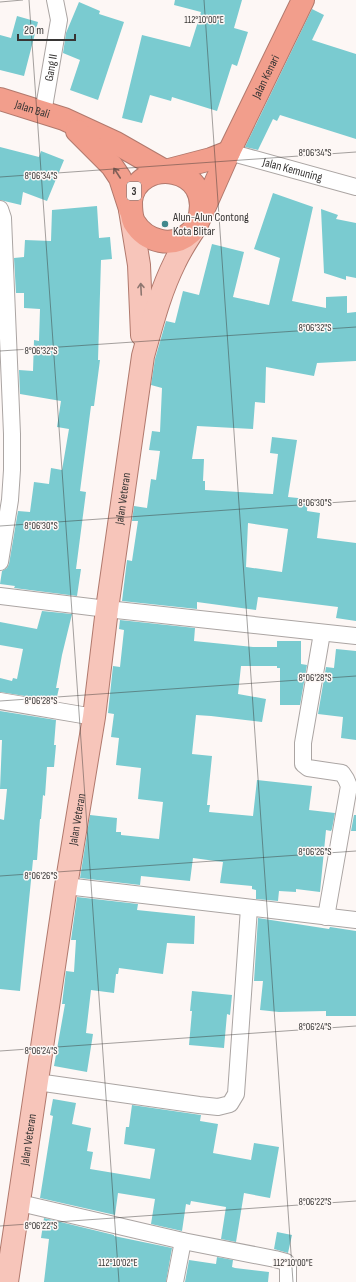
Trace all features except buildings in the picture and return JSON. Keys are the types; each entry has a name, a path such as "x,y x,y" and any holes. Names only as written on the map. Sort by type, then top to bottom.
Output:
{"highway":[{"name":"Jalan Kenari","path":"229,152 303,0"},
{"name":"Jalan Bali","path":"0,99 64,119"},
{"name":"3","path":"64,119 112,166 120,178 133,221 139,230 148,237 159,242 171,242 182,239 191,232 198,222 229,152"},
{"name":"3","path":"64,119 116,143 165,171 176,173 185,177 193,183 201,202 201,213 198,222"},
{"name":"3","path":"130,209 136,188 144,179 154,174 211,159 229,152"}],"main road":[{"name":"Jalan Veteran","path":"130,209 139,266 143,356"},
{"name":"Jalan Veteran","path":"7,1282 66,886 94,717 107,609 143,356 154,316 168,279 175,262 198,222"}],"street":[{"name":"Gang II","path":"43,113 59,20 55,0"},
{"name":"Jalan Kemuning","path":"229,152 356,187"},
{"path":"0,209 3,218 11,390 12,470 10,500 0,562"},
{"path":"5,596 107,609 356,636"},
{"path":"322,633 303,743 303,764 308,768 342,773 349,786 326,917"},
{"path":"0,701 94,717"},
{"path":"66,886 356,920"},
{"path":"37,1082 199,1105 218,1107 230,1104 236,1094 249,908"},
{"path":"20,1202 183,1240 286,1262 288,1267 288,1282"},
{"path":"176,1282 183,1240"}],"place":[{"name":"Alun-Alun Contong Kota Blitar","path":"165,224"}]}
